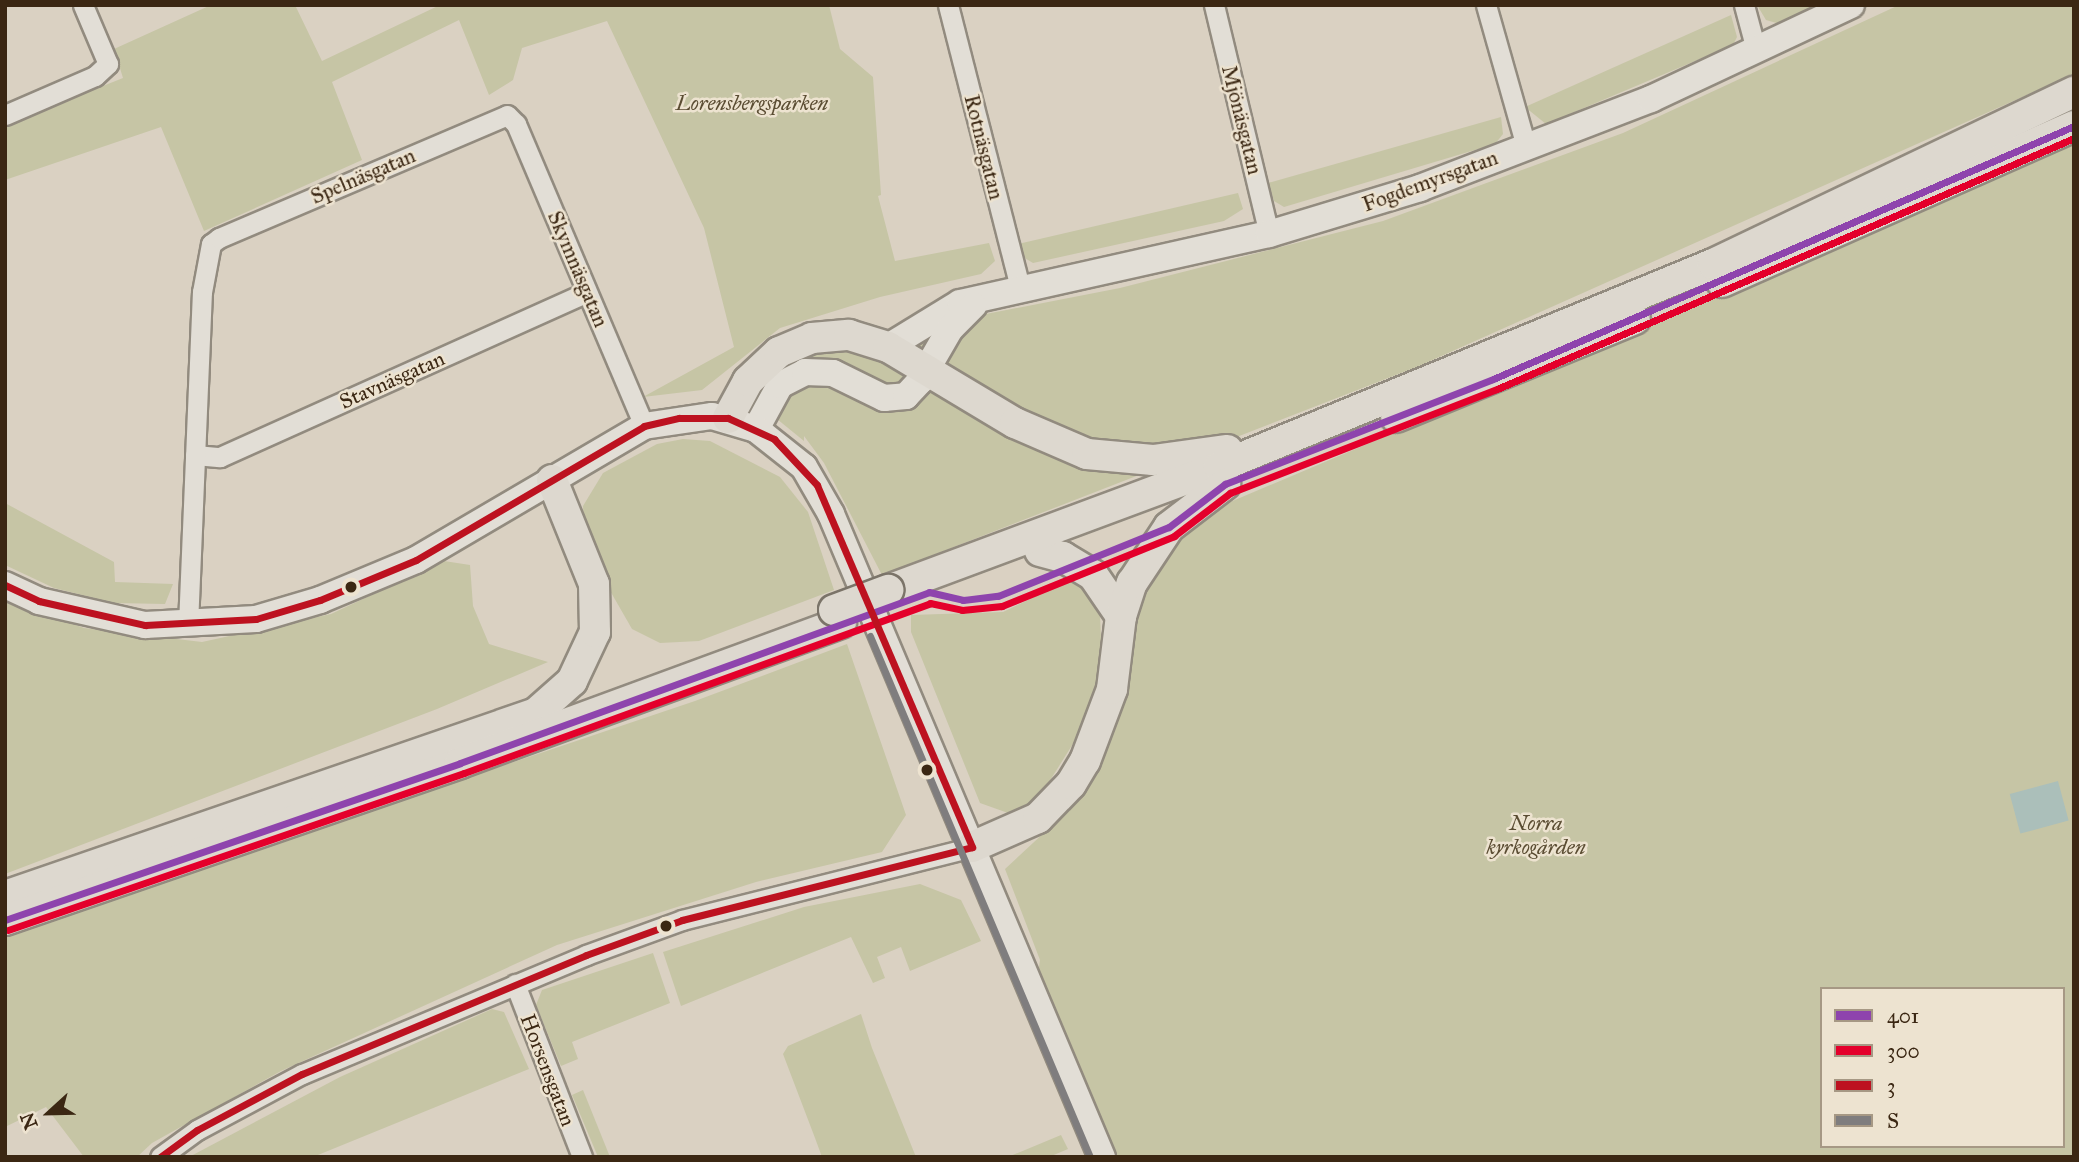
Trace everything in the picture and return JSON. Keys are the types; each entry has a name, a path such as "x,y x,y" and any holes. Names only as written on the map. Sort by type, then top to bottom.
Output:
{"main road":[{"path":"5,920 460,764 1292,437 1713,264 2074,92"},
{"path":"890,597 1040,551 1225,484 1518,369 2074,126"},
{"path":"728,418 757,371 794,344 849,335 888,347 1015,423 1087,454 1153,460 1292,437"},
{"path":"536,713 581,668 595,632 597,601 586,558 552,480"},
{"path":"972,847 1038,818 1071,784 1085,761 1112,689 1121,617 1146,556 1169,527 1225,484"},
{"path":"1040,551 1063,557 1093,575 1121,617"},
{"path":"5,896 536,713 837,617"}],"street":[{"path":"5,115 94,75 108,64 83,5"},
{"name":"Rotnäsgatan","path":"948,5 1020,288"},
{"name":"Mjönäsgatan","path":"1214,5 1269,234"},
{"path":"1486,5 1526,146"},
{"path":"1744,5 1755,46"},
{"name":"Fogdemyrsgatan","path":"888,347 909,338 945,311 989,295 1269,234 1420,188 1651,99 1755,46 1851,5"},
{"name":"Spelnäsgatan","path":"195,455 202,292 211,244 219,238 508,115"},
{"name":"Skymnäsgatan","path":"508,115 516,124 644,426"},
{"name":"Stavnäsgatan","path":"195,455 220,457 587,292"},
{"name":"Fogdemyrsgatan","path":"756,429 780,385 805,372 833,373 871,395 897,399 913,390 950,329 989,295"},
{"path":"5,585 39,601 106,620 188,625 256,619 378,578 461,536 644,426 687,417 728,418 756,429 790,452 817,485 1102,1157"},
{"path":"188,625 195,455"},
{"path":"160,1157 197,1130 302,1074 514,984 682,919 972,847"},
{"name":"Horsensgatan","path":"514,984 582,1157"}],"green space":[{"name":"Lorensbergsparken","path":"211,5 295,5 322,61 440,5 829,5 840,49 873,77 881,195 878,196 895,261 989,243 995,261 981,274 880,297 780,328 702,390 643,397 734,347 704,228 607,21 522,48 513,80 489,95 459,20 332,82 362,160 204,231 161,127 5,180 5,125 123,78 114,49"},
{"path":"1757,5 1821,5 1780,24 1766,20"},
{"path":"1899,5 2074,5 2074,74 1419,366 882,575 824,463 804,436 804,441 777,419 770,399 774,379 786,363 898,331 1120,288 1383,221 1623,133"},
{"path":"1731,15 1737,37 1733,45 1546,124 1525,107"},
{"path":"1501,117 1503,134 1495,144 1284,207 1274,201 1268,183"},
{"name":"Norra kyrkogården","path":"2074,139 2074,1157 1111,1157 1037,982 1040,960 1005,869 1061,817 1111,734 1136,590 1150,536 1875,229"},
{"path":"1238,193 1243,209 1224,221 1033,263 1023,257 1018,244"},
{"path":"683,439 710,441 780,477 808,512 834,590 699,641 660,643 632,629 601,575 584,528 583,506 603,473 657,444"},
{"path":"5,503 114,562 115,582 173,584 165,604 114,603 54,588 5,565"},
{"path":"444,561 470,565 473,606 489,644 548,662 437,709 5,874 5,599 84,628 202,642 331,614"},
{"path":"1074,578 1090,594 1100,614 1102,665 1086,723 1039,798 1008,813 980,803 911,632 911,615 1003,612"},
{"path":"847,644 906,815 882,852 756,882 557,945 281,1071 152,1143 137,1157 84,1157 46,1107 5,1127 5,933 695,701"},
{"path":"920,884 961,900 981,941 910,971 901,947 877,957 885,978 873,983 851,937 681,1006 663,952 804,907"},
{"path":"653,953 670,1003 572,1042 578,1059 561,1066 536,1005 542,990"},
{"path":"492,1009 504,1012 529,1069 313,1157 189,1157 340,1077"},
{"path":"861,1014 916,1157 822,1157 783,1054 788,1046"},
{"path":"583,1090 610,1157 598,1157 572,1095"},
{"path":"1061,1135 1068,1149 1049,1157 1008,1157"}],"shaded area":[{"path":"2058,781 2069,821 2020,834 2010,794"}],"transit line":[{"name":"401","path":"5,920 460,763 929,592 963,600 998,596 1169,527 1225,484 1493,379 2074,126"},
{"name":"300","path":"8,930 464,773 930,603 962,610 1002,606 1174,536 1230,493 1497,389 2074,138"},
{"name":"3","path":"5,585 39,601 145,625 256,619 320,600 416,560 644,426 679,418 728,418 774,439 817,485 972,847"},
{"name":"S","path":"870,636 1090,1157"},
{"name":"3","path":"160,1157 197,1130 302,1074 586,955 682,920 972,847"}]}
